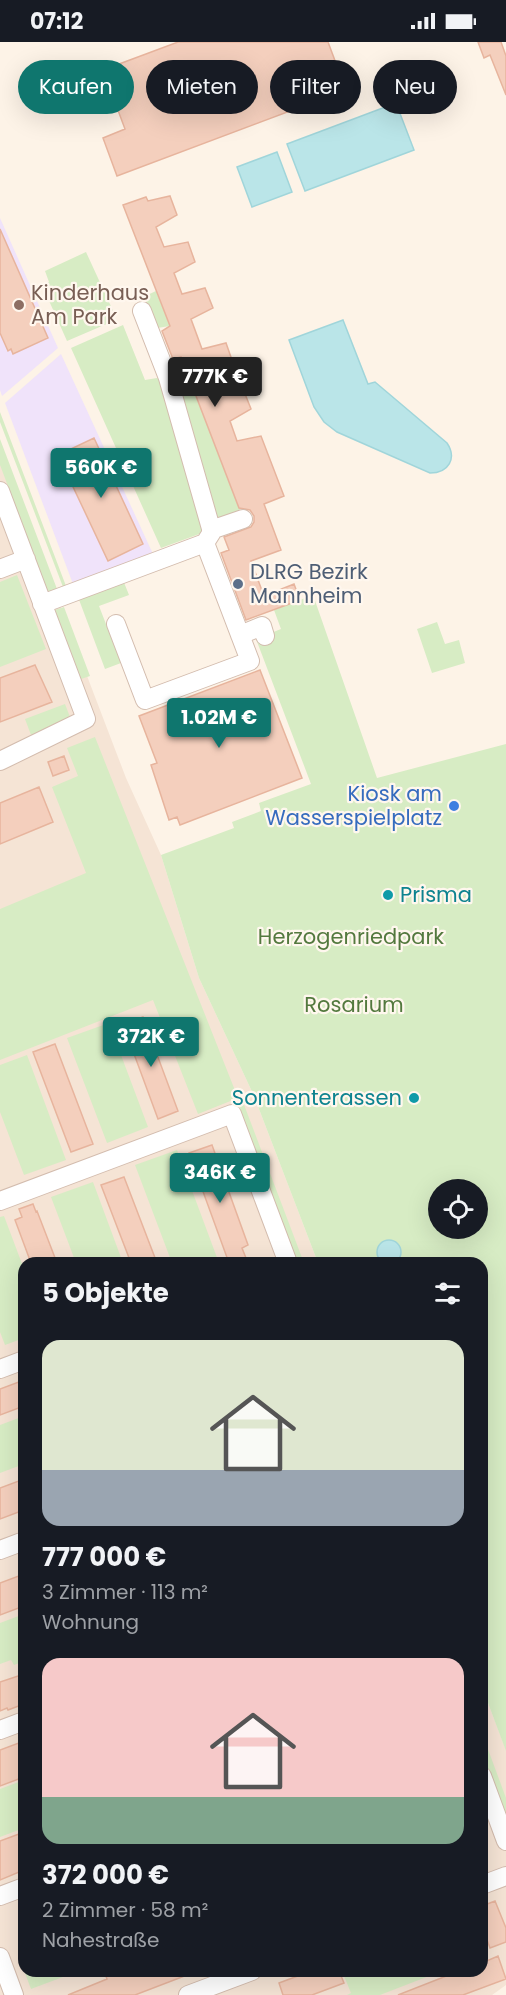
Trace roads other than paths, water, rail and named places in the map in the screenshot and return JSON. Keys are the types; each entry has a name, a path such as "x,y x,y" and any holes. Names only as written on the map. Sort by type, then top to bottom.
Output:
{"street":[{"path":"116,624 145,700 250,661 240,635 228,528 142,311"},
{"path":"0,492 86,719 0,761"},
{"path":"42,604 228,528"},
{"path":"0,569 26,559"},
{"path":"240,635 262,626 265,636"},
{"path":"0,1201 232,1114 284,1257"},
{"path":"0,1369 18,1362"},
{"path":"0,1550 18,1542"},
{"path":"0,1730 18,1723"},
{"path":"488,1792 506,1841"},
{"path":"488,1883 506,1876"},
{"path":"0,1896 18,1889"},
{"path":"0,1957 14,1995"},
{"path":"188,1995 236,1977"}],"water":[{"path":"373,112 373,114 400,114 414,150 305,191 287,144"},
{"path":"277,152 292,192 252,207 237,167"},
{"path":"343,320 368,384 375,382 447,443 451,459 442,470 430,473 337,432 324,422 314,407 289,340"},
{"path":"384,1241 394,1241 400,1247 400,1257 378,1257 378,1247"}],"place":[{"name":"Kinderhaus Am Park","path":"19,305"},
{"name":"DLRG Bezirk Mannheim","path":"238,584"},
{"name":"Kiosk am Wasserspielplatz","path":"454,806"},
{"name":"Prisma","path":"388,895"},
{"name":"Sonnenterassen","path":"414,1098"}],"park label":[{"name":"Herzogenriedpark","path":"351,937"},
{"name":"Rosarium","path":"354,1005"}]}
